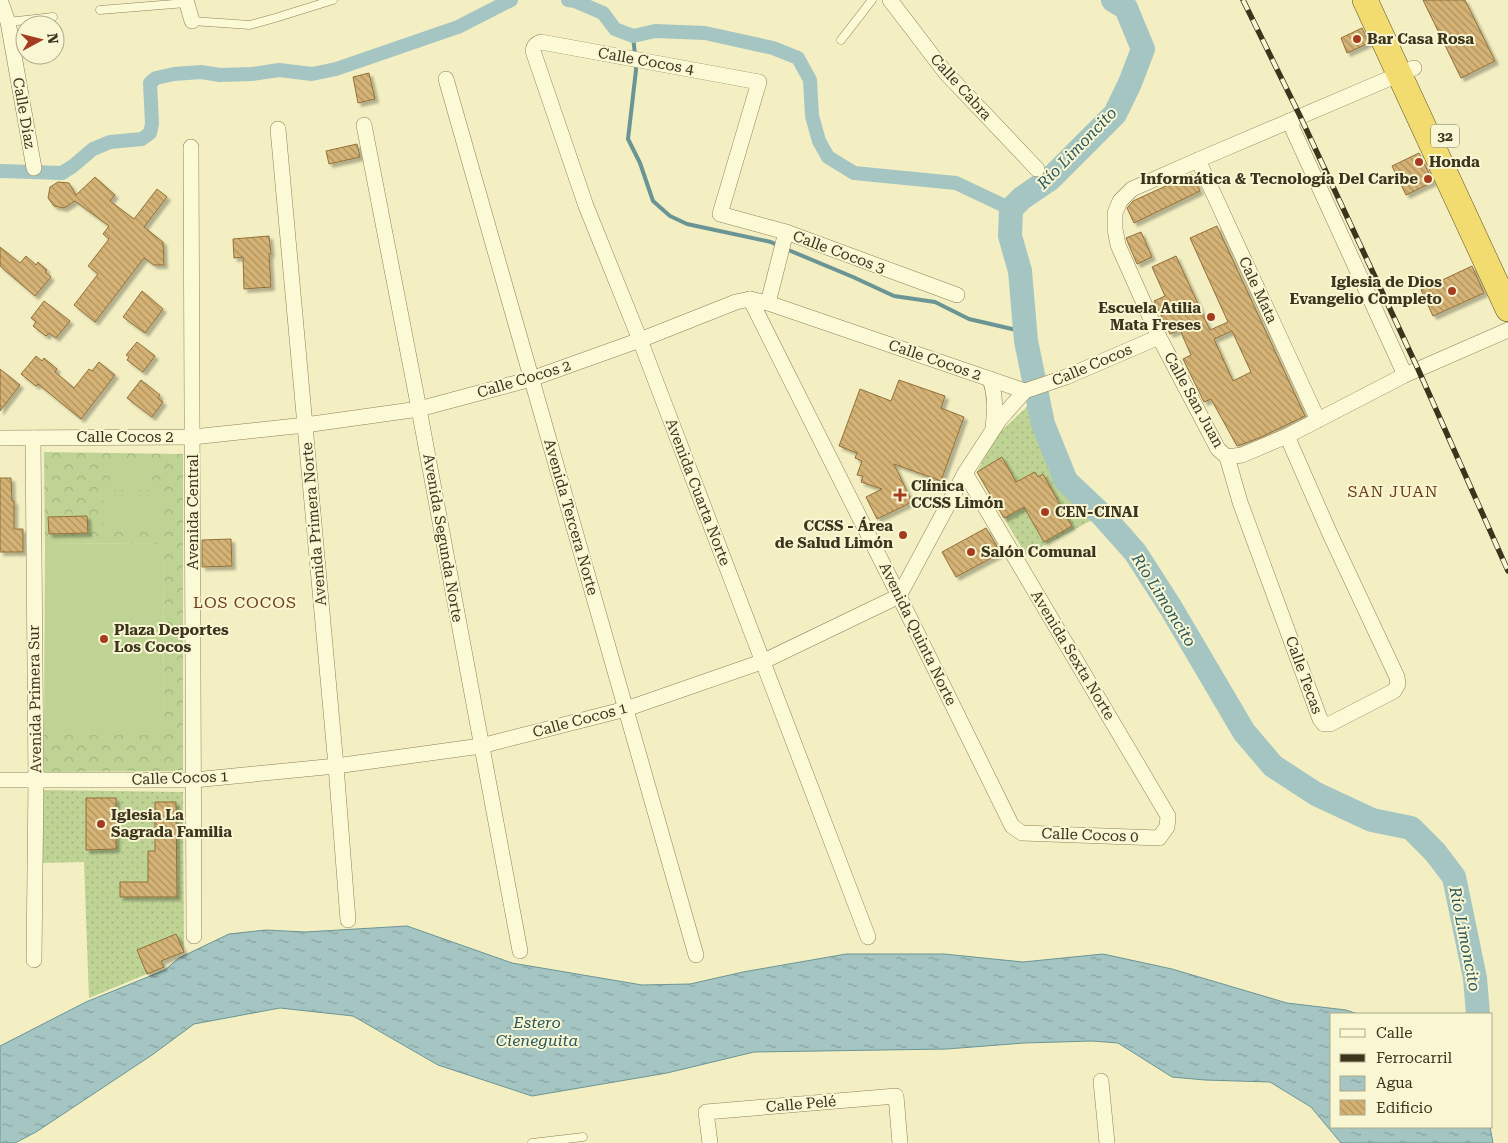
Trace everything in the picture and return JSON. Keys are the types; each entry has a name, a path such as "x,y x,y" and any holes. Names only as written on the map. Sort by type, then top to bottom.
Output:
{"highway":[{"name":"32","path":"1365,0 1406,71 1508,271"},
{"name":"32","path":"1384,0 1406,71 1508,309"}],"street":[{"name":"Calle Díaz","path":"0,0 8,22 34,168"},
{"name":"Calle Cabra","path":"890,0 945,72 1037,169"},
{"path":"186,1 192,21"},
{"name":"Calle Cocos 4","path":"534,46 541,42 759,82 720,214"},
{"name":"Avenida Cuarta Norte","path":"534,46 533,51 586,206 764,661 868,937"},
{"name":"Calle San Juan","path":"1406,71 1289,120 1132,190 1120,201 1115,213 1118,246 1159,336 1218,449 1227,457 1242,454 1286,436 1406,375 1508,330"},
{"name":"Avenida Tercera Norte","path":"446,79 696,955"},
{"path":"1289,120 1406,375"},
{"name":"Avenida Segunda Norte","path":"364,125 520,951"},
{"name":"Avenida Primera Norte","path":"278,129 306,425 348,920"},
{"name":"Avenida Central","path":"191,148 194,936"},
{"name":"Cale Mata","path":"1198,160 1318,420"},
{"name":"Calle Cocos 3","path":"720,214 786,232 957,295"},
{"path":"768,303 786,232"},
{"name":"Calle Cocos 2","path":"0,438 193,437 306,425 419,409 531,379 640,340 736,302 750,299 768,303 1025,391"},
{"name":"Avenida Quinta Norte","path":"750,299 1012,826 1022,833"},
{"name":"Calle Cocos","path":"1025,391 1066,377 1159,336"},
{"path":"990,378 996,406 993,430"},
{"path":"899,596 965,473 1000,419 1025,391"},
{"name":"Calle Tecas","path":"1227,457 1240,502 1320,719 1324,724 1330,724 1394,691 1398,684 1397,677 1286,436"},
{"name":"Avenida Primera Sur","path":"33,438 36,780 34,960"},
{"name":"Avenida Sexta Norte","path":"965,473 1168,816 1168,827 1159,838"},
{"name":"Calle Cocos 1","path":"0,780 194,780 336,766 481,746 626,709 764,661 899,596"},
{"name":"Calle Cocos 0","path":"1022,833 1159,838"},
{"path":"1102,1080 1107,1143"},
{"name":"Calle Pelé","path":"710,1143 706,1112 896,1096 900,1143"}],"lane":[{"path":"192,21 250,25 333,0"},
{"path":"841,40 872,0"},
{"path":"100,10 186,1"},
{"path":"8,22 15,21"},
{"path":"532,1143 583,1137"}],"green space":[{"path":"1029,405 1061,487 1092,520 1026,555 1004,518 1021,509 1015,499 999,508 992,498 1012,486 1044,542 1072,526 1043,475 1038,477 1035,472 1025,477 1020,489 1002,458 977,472 992,444 1003,429"},
{"path":"44,452 183,454 183,771 43,772 44,735 163,735 164,544 45,543"},
{"path":"111,462 149,463 148,490 110,490"},
{"path":"103,497 162,497 162,532 103,531"},
{"name":"Plaza Deportes Los Cocos","path":"45,543 164,544 163,735 44,735"},
{"path":"41,790 183,792 184,952 176,934 138,950 147,974 89,998 84,862 39,863","holes":["86,798 116,798 116,849 86,849"]}],"water":[{"name":"Estero Cieneguita","path":"407,926 512,963 642,985 690,984 743,972 846,954 944,954 1023,962 1103,954 1172,969 1287,1003 1346,1010 1355,1013 1330,1013 1330,1128 1490,1128 1493,1143 1341,1143 1311,1107 1270,1082 1172,1077 1118,1043 1092,1041 1024,1043 947,1049 754,1052 667,1073 532,1096 438,1065 353,1016 280,1008 194,1024 152,1055 36,1132 15,1143 0,1143 0,1046 86,1002 165,970 179,958 229,934 266,930 305,932"}],"building":[{"path":"1423,0 1465,0 1495,61 1461,78"},
{"name":"Bar Casa Rosa","path":"1362,28 1369,43 1347,53 1341,38"},
{"path":"369,73 375,99 358,103 353,77"},
{"path":"357,144 360,157 329,164 326,151"},
{"path":"1419,153 1433,182 1406,195 1392,166"},
{"path":"1192,174 1200,191 1134,223 1127,208 1133,201"},
{"path":"95,177 115,195 110,201 134,219 157,189 167,197 144,227 163,242 164,265 154,265 144,258 95,322 74,305 98,274 88,266 109,239 103,234 109,226 75,201 64,208 54,206 48,198 50,187 58,182 69,183 76,195"},
{"name":"Escuela Atilia Mata Freses","path":"1217,226 1305,416 1259,438 1237,446 1211,399 1204,402 1183,359 1191,355 1180,330 1170,334 1154,301 1165,296 1152,267 1176,256 1210,330 1228,322 1190,238","holes":["1232,331 1251,372 1233,381 1214,339"]},
{"path":"1141,232 1152,257 1137,264 1126,238"},
{"path":"269,236 271,287 244,289 243,257 234,258 233,239"},
{"path":"0,247 20,263 26,256 36,265 38,262 47,270 45,272 51,277 35,296 0,266"},
{"name":"Iglesia de Dios Evangelio Completo","path":"1472,266 1484,293 1433,316 1421,290"},
{"path":"142,291 163,309 145,333 123,317"},
{"path":"44,301 70,321 56,338 49,333 46,336 33,326 36,322 31,318"},
{"path":"137,342 155,356 143,372 127,360 129,357 126,355"},
{"path":"36,356 42,361 44,358 57,369 55,372 74,388 89,369 92,371 99,362 115,375 81,419 38,384 36,386 21,374"},
{"path":"0,369 20,385 0,411"},
{"path":"141,380 160,395 158,398 163,402 152,417 127,398"},
{"path":"899,380 945,396 941,408 964,417 941,481 894,464 912,502 877,519 866,497 882,489 861,482 863,476 857,475 862,461 855,458 857,453 839,446 860,389 891,401"},
{"name":"CEN-CINAI","path":"1002,457 1016,482 1035,472 1038,477 1043,474 1072,526 1044,542 1024,507 1004,518 977,472"},
{"path":"0,478 11,478 12,501 14,501 14,529 23,529 23,552 0,552"},
{"path":"87,516 88,533 49,534 48,517"},
{"name":"Salón Comunal","path":"986,528 1001,553 956,577 942,552"},
{"path":"231,539 232,566 202,567 202,540"},
{"name":"Iglesia La Sagrada Familia","path":"86,798 116,798 116,849 86,850"},
{"path":"155,802 176,802 177,897 120,897 120,882 148,882 148,851 155,851"},
{"path":"176,934 184,952 161,961 164,967 147,974 137,950"}],"waterway":[{"path":"0,171 62,173 93,149 110,142 142,139 150,133 152,124 150,83 156,78 174,74 201,72 220,75 252,74 279,70 312,74 336,69 458,27 511,0"},
{"path":"568,0 603,13 615,29 633,36 655,31 705,33 773,48 798,58 810,80 812,116 819,141 828,157 854,173 956,183 1011,209"},
{"name":"Río Limoncito","path":"1113,0 1126,8 1143,49 1130,83 1115,114 1050,179 1022,198 1011,209 1010,236 1020,271 1026,341 1043,424 1066,481 1103,516 1135,552 1171,608 1244,732 1273,766 1316,794 1372,820 1411,828 1435,852 1454,877 1475,978 1478,1013"},
{"path":"633,36 635,55"},
{"path":"636,62 628,139 640,163 653,201 670,216 687,224 771,242 779,246"},
{"path":"786,249 894,296 935,302 969,319 1025,332"}],"railway":[{"path":"1243,0 1300,116 1418,369 1508,571"}],"place":[{"name":"Bar Casa Rosa","path":"1357,39"},
{"name":"Honda","path":"1419,162"},
{"name":"Informática & Tecnología Del Caribe","path":"1428,179"},
{"name":"Iglesia de Dios Evangelio Completo","path":"1452,291"},
{"name":"Escuela Atilia Mata Freses","path":"1211,317"},
{"name":"Clínica CCSS Limón","path":"900,495"},
{"name":"CEN-CINAI","path":"1045,512"},
{"name":"CCSS - Área de Salud Limón","path":"903,535"},
{"name":"Salón Comunal","path":"971,552"},
{"name":"Plaza Deportes Los Cocos","path":"104,639"},
{"name":"Iglesia La Sagrada Familia","path":"101,824"}],"district":[{"name":"SAN JUAN","path":"1393,491"},
{"name":"LOS COCOS","path":"245,602"}]}
